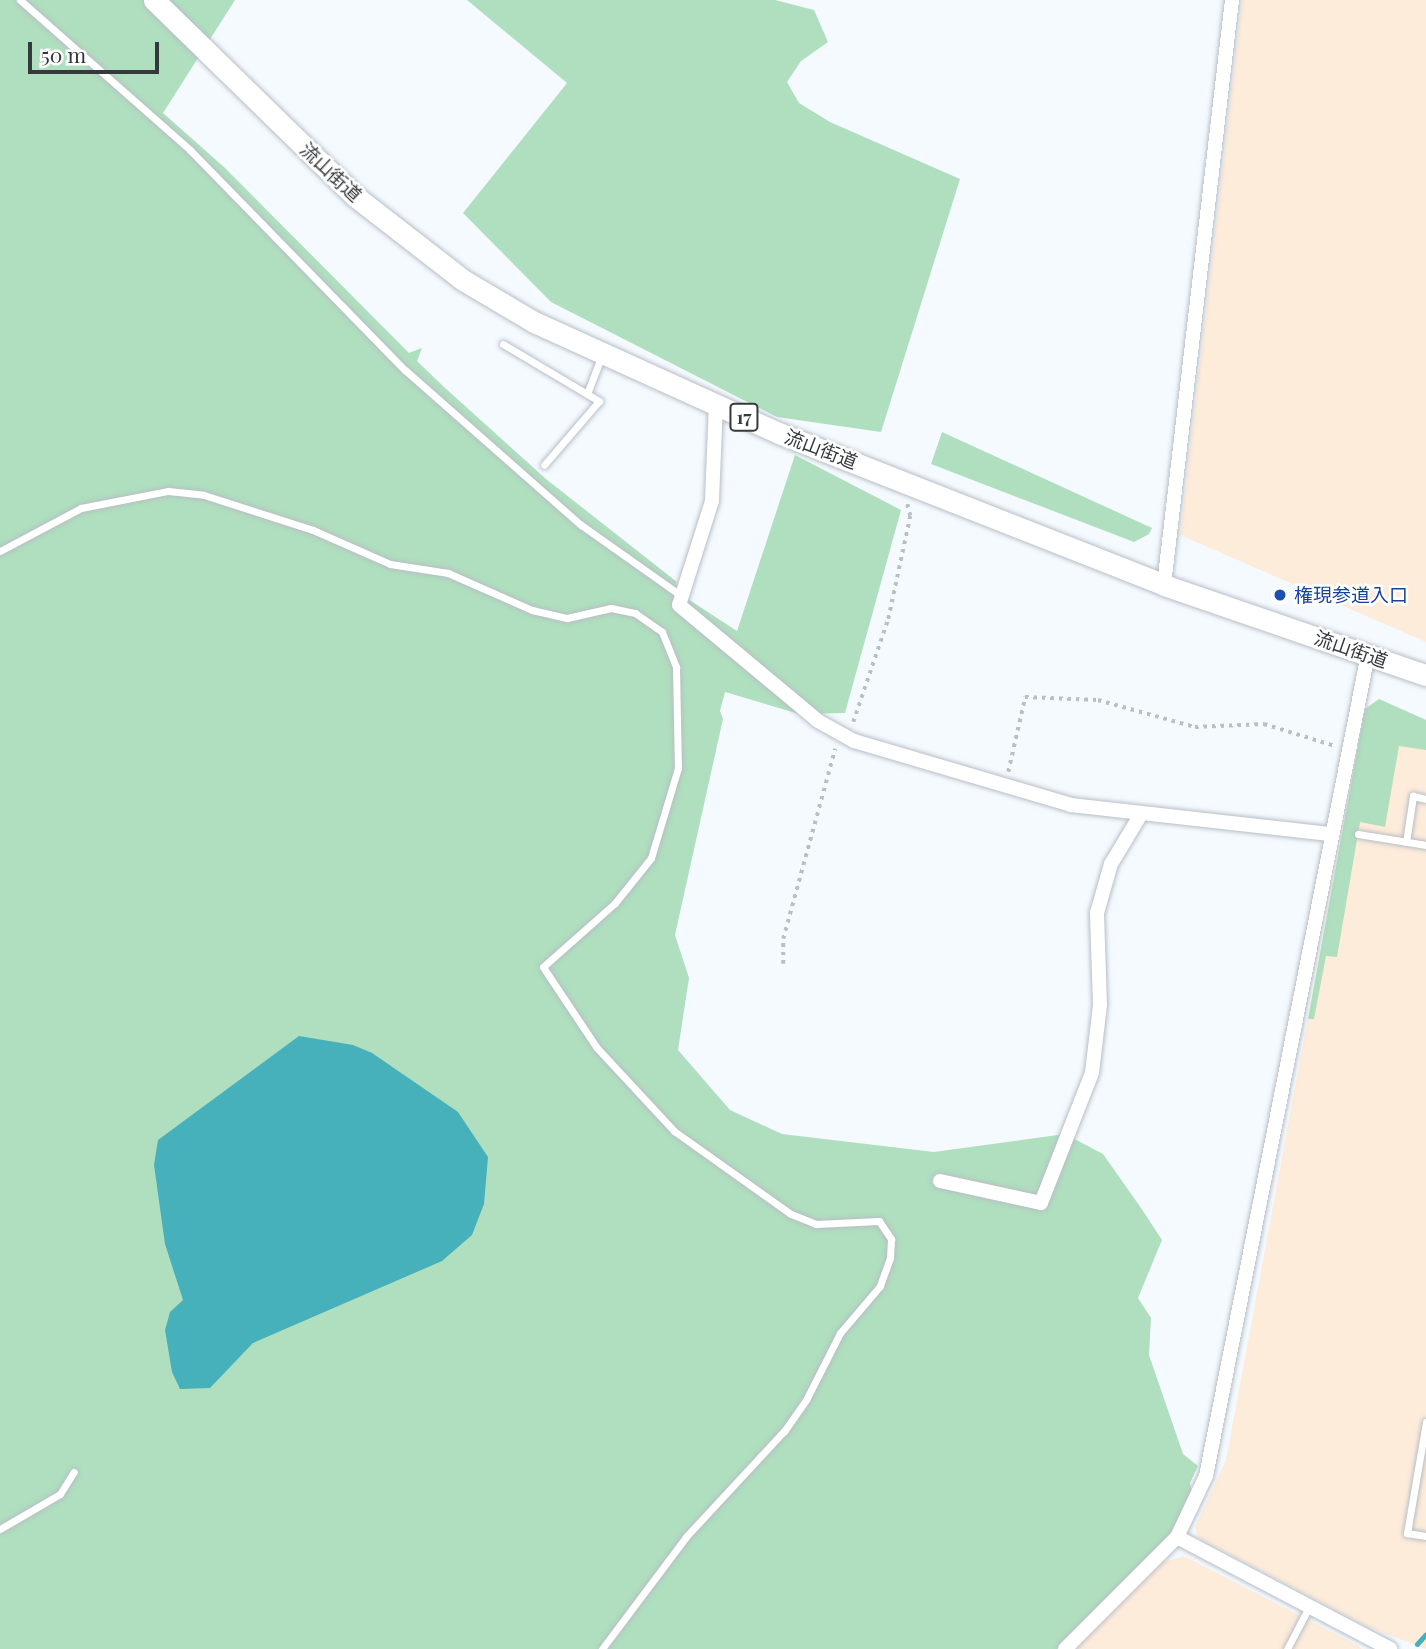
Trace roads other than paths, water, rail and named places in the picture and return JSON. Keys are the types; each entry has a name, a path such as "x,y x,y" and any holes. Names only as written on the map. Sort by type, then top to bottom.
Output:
{"main road":[{"name":"流山街道","path":"154,0 356,197 463,280 534,322 716,404 1164,585 1426,676"}],"street":[{"path":"1164,585 1232,0"},
{"path":"716,404 712,501 679,605 818,721 844,735 1003,788 1071,805 1329,834"},
{"path":"1065,1649 1177,1537 1206,1476 1329,834 1368,654"},
{"path":"940,1181 1041,1203 1092,1073 1100,1005 1097,913 1111,864 1141,814"},
{"path":"1177,1537 1390,1649"}],"lane":[{"path":"20,0 190,150 405,370 581,525 683,597"},
{"path":"503,344 599,401 544,466"},
{"path":"587,394 603,353"},
{"path":"0,551 81,508 168,491 204,495 313,530 390,564 448,573 532,610 566,618 611,608 635,613 662,632 676,667 678,768 651,858 615,902 543,967 597,1048 674,1131 790,1214 816,1224 879,1221 891,1240 890,1258 880,1286 840,1333 806,1399 783,1431 685,1537 602,1649"},
{"path":"1406,842 1413,796 1426,799"},
{"path":"1358,834 1426,845"},
{"path":"1426,1422 1407,1533 1426,1536"},
{"path":"0,1530 60,1494 74,1472"},
{"path":"1287,1649 1309,1607"}],"water":[{"path":"299,1036 353,1045 372,1053 458,1112 488,1157 484,1204 472,1235 442,1261 253,1343 210,1388 180,1389 172,1372 165,1330 170,1312 183,1300 165,1244 154,1165 158,1140"}],"waterway":[{"path":"1417,1644 1426,1634"}],"place":[{"name":"権現参道入口","path":"1280,595"}]}
